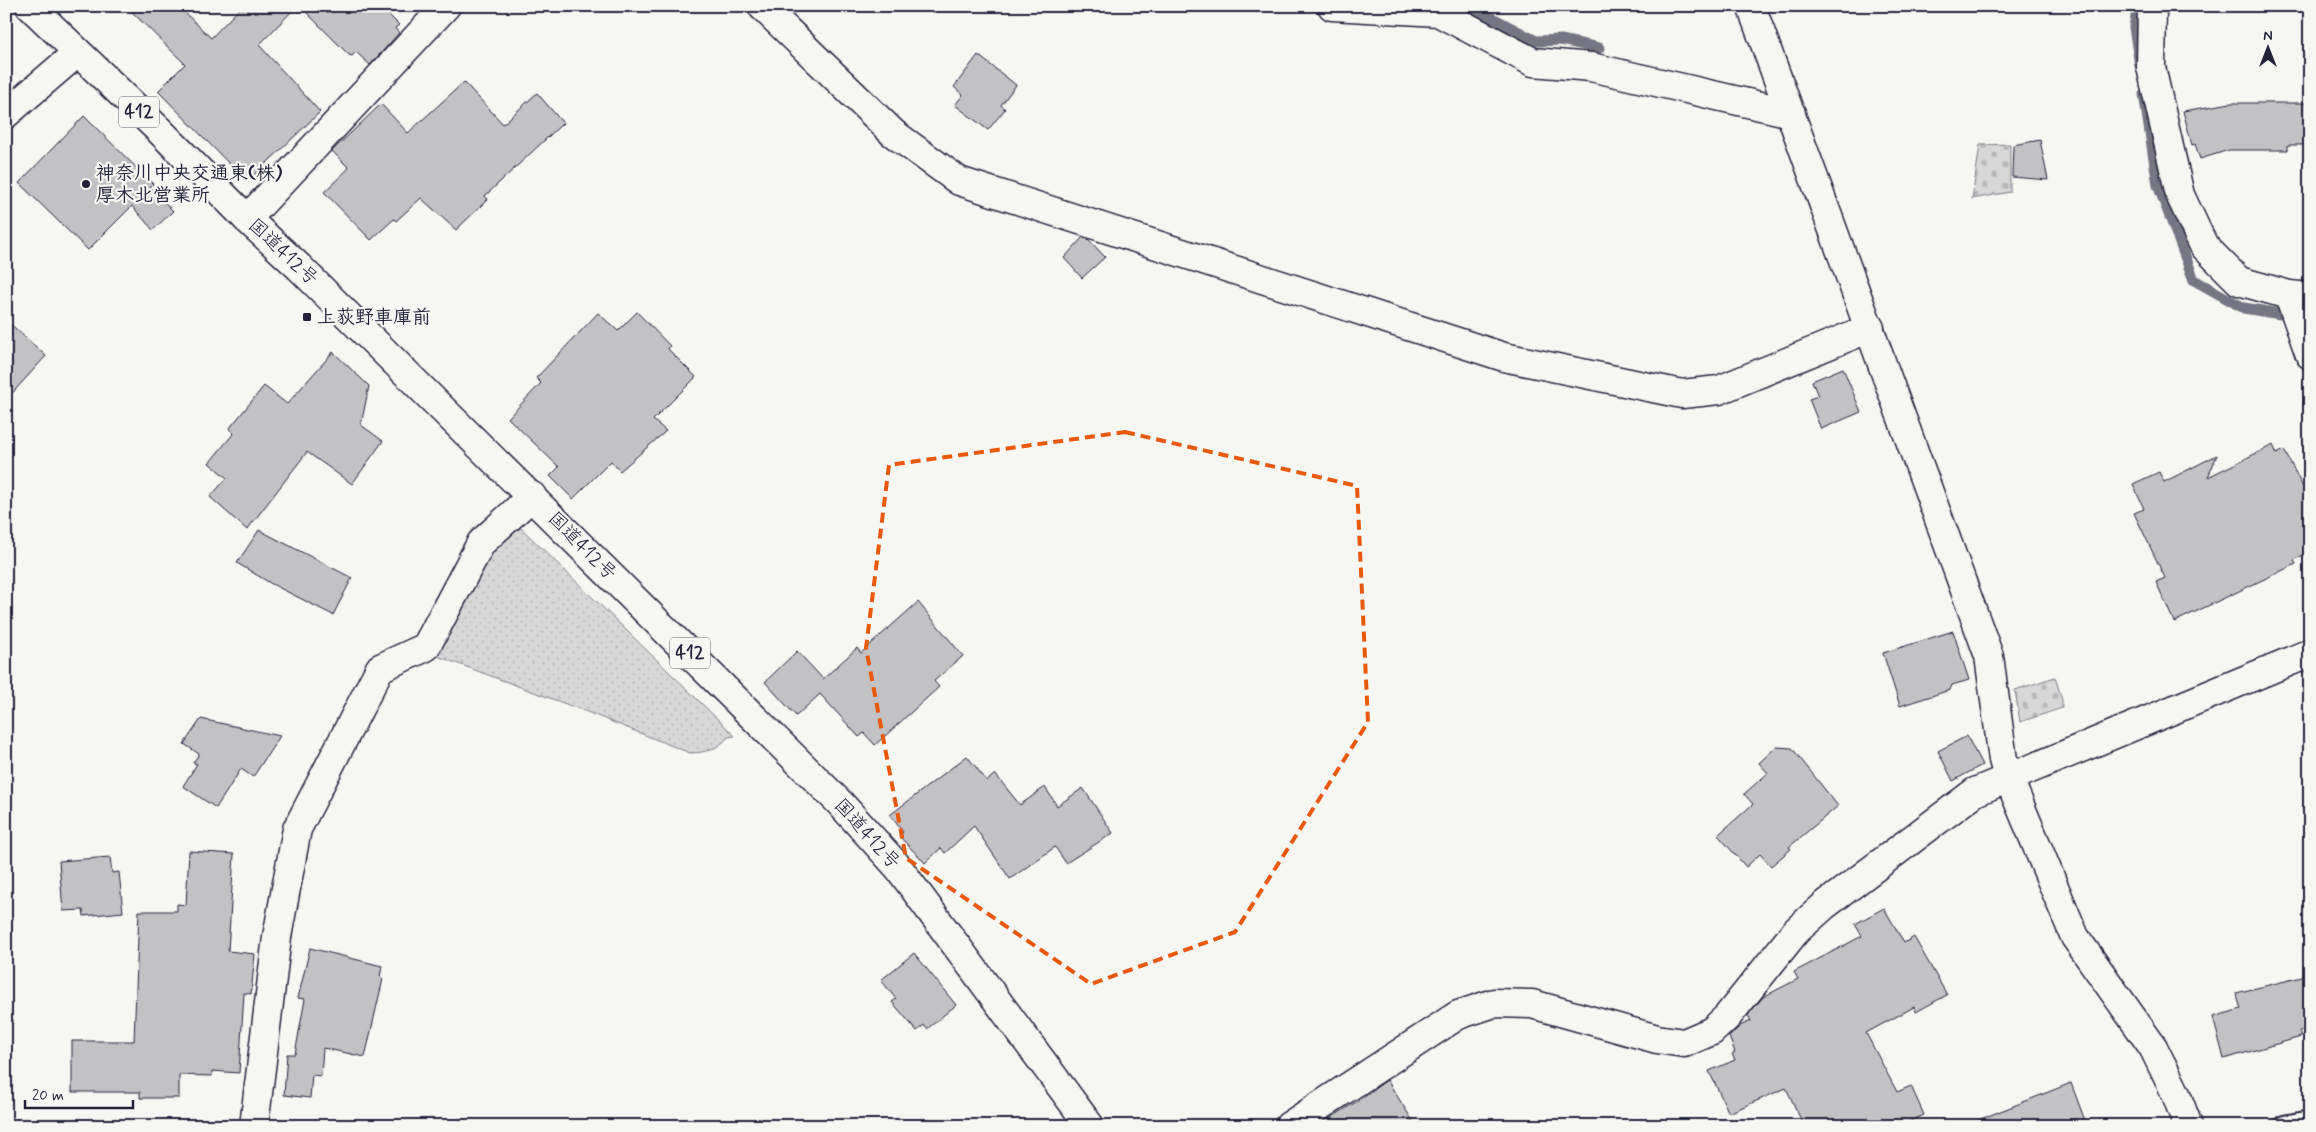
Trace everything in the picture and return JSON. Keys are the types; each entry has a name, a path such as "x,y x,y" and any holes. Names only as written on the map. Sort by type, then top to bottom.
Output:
{"main road":[{"name":"国道412号","path":"30,6 159,130 247,219 299,266 840,802 898,867 1090,1126"},
{"path":"247,219 446,6"},
{"path":"762,6 893,133 959,182 1504,357 1682,394 1719,390 1870,328"},
{"path":"1332,6 1438,12 1533,62 1591,67 1791,113"},
{"path":"1751,6 1989,656 2003,760 2010,779 2075,937 2153,1047 2176,1094 2188,1126"},
{"path":"2152,6 2150,67 2180,194 2204,246 2239,281 2296,297 2306,344"},
{"path":"6,114 78,53"},
{"path":"254,1126 277,937 297,829 380,668 426,647 481,543 532,496"},
{"path":"1289,1126 1458,1015 1494,1003 1532,1004 1657,1039 1684,1044 1712,1031 1727,1017 1796,931 1825,905 1975,792 2310,653"}],"lane":[{"path":"2284,1126 2310,1121"}],"highlighted area":[{"path":"1125,432 1357,486 1368,722 1235,932 1091,984 906,858 866,648 889,465"}],"green space":[{"path":"2010,144 2010,192 1972,199 1980,145"},
{"path":"521,528 735,736 728,737 720,745 711,749 690,753 432,654 488,548"},
{"path":"2055,677 2062,700 2062,708 2020,722 2015,690"}],"building":[{"path":"126,6 178,6 211,38 242,6 297,6 259,45 320,112 247,182 158,91 185,64"},
{"path":"300,6 380,6 399,25 395,28 399,33 370,65 356,52 352,56 349,55"},
{"path":"978,55 1016,85 1001,105 1005,109 988,130 955,105 963,95 954,87"},
{"path":"464,82 503,124 537,93 563,123 485,196 488,199 456,230 421,198 396,221 394,219 371,240 324,192 349,168 332,151 381,104 408,133"},
{"path":"2231,103 2310,103 2310,145 2288,145 2288,150 2229,150 2200,159 2195,144 2192,145 2183,111"},
{"name":"神奈川中央交通東(株) 厚木北営業所","path":"84,116 153,184 150,187 173,211 153,230 132,206 88,250 19,183"},
{"path":"2040,140 2048,180 2012,177 2013,145"},
{"path":"1083,237 1088,239 1105,257 1082,278 1064,258"},
{"path":"637,312 670,346 668,349 696,377 653,420 666,431 620,471 611,461 573,499 550,476 559,467 508,418 541,383 536,378 598,313 618,331"},
{"path":"6,320 46,356 6,400"},
{"path":"333,352 369,386 361,425 383,441 352,484 307,452 247,530 210,497 227,478 209,463 234,433 229,429 264,386 287,404"},
{"path":"1843,368 1861,412 1821,429 1809,399 1818,396 1812,381"},
{"path":"2273,445 2277,454 2284,450 2310,501 2310,551 2294,560 2296,564 2174,622 2156,582 2165,578 2134,513 2144,509 2133,484 2159,472 2164,482 2217,455 2208,477"},
{"path":"259,530 352,578 333,615 270,583 237,563"},
{"path":"918,602 963,656 934,681 939,687 875,745 864,733 859,737 820,694 796,716 765,682 797,651 823,679 857,648 861,653"},
{"path":"1953,631 1969,680 1952,685 1950,690 1900,706 1883,653"},
{"path":"201,719 280,736 253,777 241,769 216,808 183,786 197,764 193,763 199,754 184,744"},
{"path":"1967,736 1982,765 1953,781 1938,751"},
{"path":"1776,747 1792,748 1838,806 1789,847 1791,849 1771,866 1760,854 1746,867 1718,835 1753,804 1744,794 1768,773 1759,763"},
{"path":"967,756 987,781 995,774 1020,805 1045,787 1057,806 1083,788 1113,833 1066,863 1055,847 1010,879 974,826 945,853 941,848 925,863 899,836 903,832 890,815"},
{"path":"189,851 234,854 228,951 255,954 251,994 244,993 239,1073 212,1071 212,1076 179,1075 179,1098 140,1098 140,1092 72,1092 72,1041 134,1041 139,911 177,911 177,904 186,905"},
{"path":"110,857 112,873 119,872 123,912 84,916 83,910 63,911 59,861"},
{"path":"1884,908 1904,943 1914,937 1947,995 1916,1012 1914,1007 1866,1033 1897,1092 1911,1086 1924,1115 1899,1126 1804,1126 1786,1088 1729,1113 1709,1071 1735,1060 1732,1054 1735,1052 1729,1037 1740,1026 1751,1021 1748,1015 1763,997 1798,979 1794,972 1862,936 1855,924"},
{"path":"310,948 382,966 380,977 383,979 365,1057 323,1048 321,1076 312,1075 310,1098 284,1095 287,1054 295,1054 305,999 298,998"},
{"path":"914,953 956,1005 927,1029 924,1025 917,1031 892,1002 896,999 881,980"},
{"path":"2310,975 2310,1028 2299,1031 2301,1037 2224,1059 2213,1017 2241,1009 2236,993"},
{"path":"1387,1080 1416,1126 1318,1126 1356,1102"},
{"path":"2071,1083 2087,1126 1968,1126 1968,1124"}],"waterway":[{"path":"1470,6 1536,41 1561,40 1599,48"},
{"path":"2138,6 2134,27 2140,66"},
{"path":"2144,94 2158,185 2194,280 2244,308 2286,315"}],"place":[{"name":"神奈川中央交通東(株) 厚木北営業所","path":"86,184"},
{"name":"上荻野車庫前","path":"307,317"}]}
